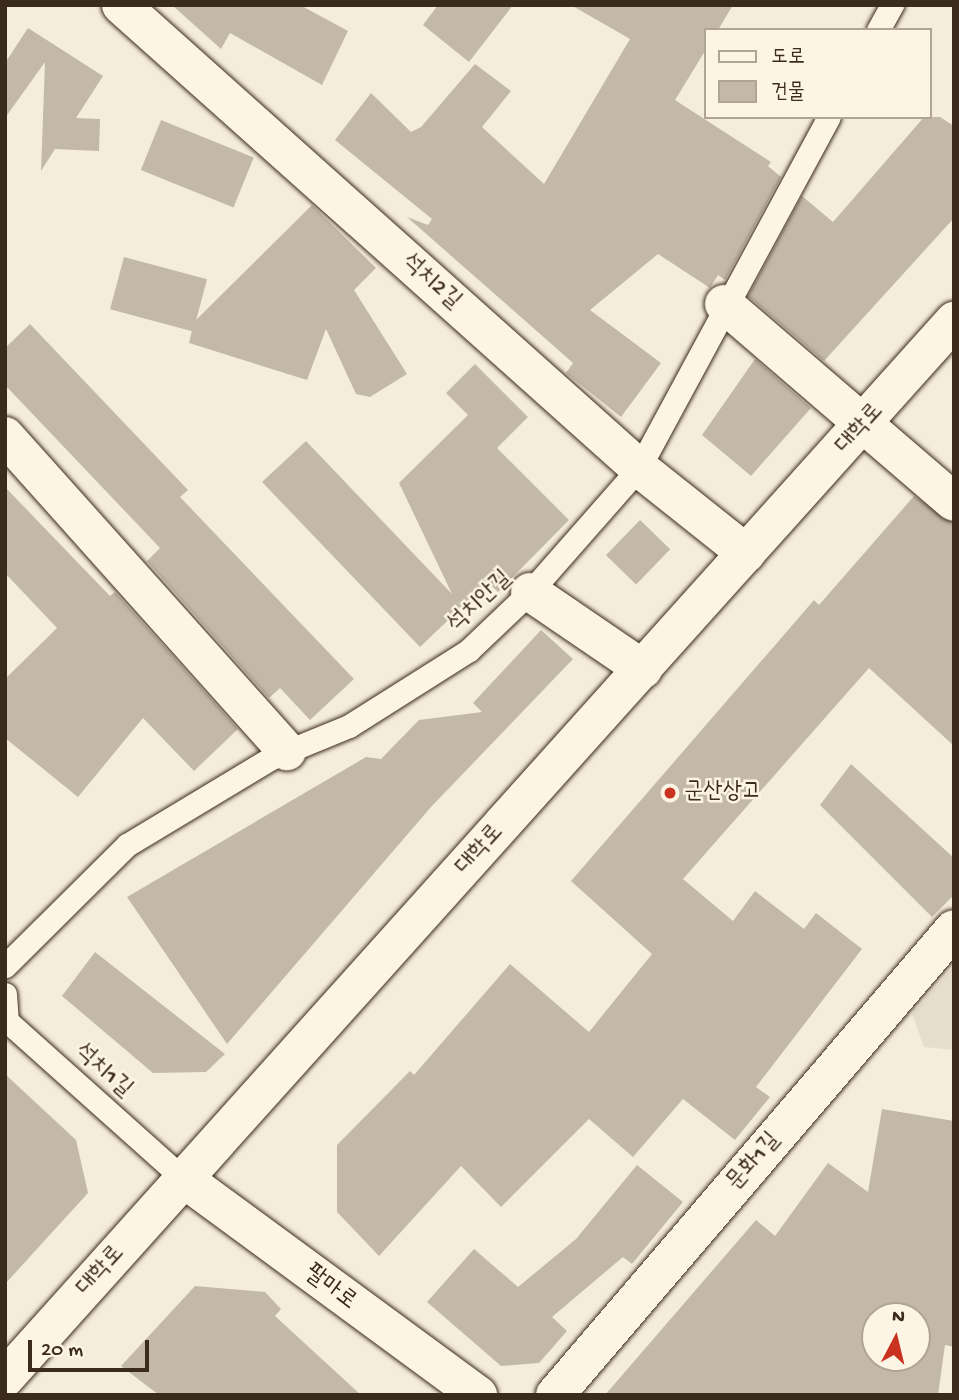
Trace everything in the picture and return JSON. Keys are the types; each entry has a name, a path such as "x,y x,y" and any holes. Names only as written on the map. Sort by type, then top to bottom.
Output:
{"street":[{"name":"석치2길","path":"121,5 639,468 746,554"},
{"path":"724,304 954,502"},
{"name":"대학로","path":"5,1378 865,424 954,321"},
{"path":"5,436 287,751"},
{"path":"530,592 643,669"},
{"name":"문화1길","path":"555,1395 954,929"},
{"name":"팔마로","path":"184,1179 478,1395"}],"lane":[{"path":"879,28 892,5"},
{"name":"석치안길","path":"5,966 127,845 287,751 349,726 470,650 530,592 639,468 724,304 828,119"},
{"name":"석치1길","path":"5,994 7,1021 184,1179"}],"shaded area":[{"path":"954,966 954,1050 924,1047 912,1014"}],"building":[{"path":"172,5 300,5 348,31 322,85 230,33 221,49"},
{"path":"438,5 513,5 469,62 423,25"},
{"path":"571,5 733,5 719,28 704,28 704,53 675,100 771,162 768,166 781,177 725,280 718,275 710,288 658,254 590,310 661,363 621,417 566,373 573,363 407,217 428,225 432,219 335,140 371,93 411,132 421,127 475,64 511,91 482,127 544,184 630,39"},
{"path":"28,28 103,76 76,118 100,119 99,151 55,149 41,171 45,62 5,118 5,63"},
{"path":"940,117 954,126 954,218 824,361 748,296 802,196 833,222 922,119"},
{"path":"161,120 254,157 233,208 141,170"},
{"path":"312,205 376,268 354,290 407,374 370,397 356,394 326,329 307,380 189,343 194,322"},
{"path":"124,257 207,279 193,331 110,309"},
{"path":"30,324 188,490 180,497 354,679 310,720 280,688 269,698 147,561 160,548 5,385 5,348"},
{"path":"755,359 811,408 751,476 702,435"},
{"path":"475,364 528,417 497,448 569,520 498,592 488,582 420,647 262,482 306,441 452,594 399,483 468,415 446,393"},
{"path":"5,487 110,596 115,592 238,729 194,771 143,718 78,797 5,738 5,679 57,628 5,573"},
{"path":"914,496 954,523 954,746 869,668 683,879 733,921 755,891 804,929 816,913 862,949 756,1087 770,1097 735,1140 683,1099 633,1157 589,1119 501,1207 461,1166 379,1256 337,1212 337,1145 410,1071 414,1075 510,964 589,1032 652,954 571,881 814,600 819,605"},
{"path":"640,520 670,549 636,584 606,555"},
{"path":"541,630 573,659 431,807 227,1044 127,897 366,757 381,759 419,720 482,712 473,703"},
{"path":"851,764 954,858 954,895 932,917 820,805"},
{"path":"95,952 225,1054 206,1072 153,1073 62,996"},
{"path":"5,1074 76,1140 88,1193 5,1284"},
{"path":"882,1109 954,1121 954,1347 945,1345 938,1395 605,1395 756,1220 775,1236 828,1163 868,1192"},
{"path":"637,1165 683,1202 632,1264 623,1257 552,1317 567,1331 539,1363 501,1366 427,1302 474,1249 518,1287 576,1239"},
{"path":"195,1286 265,1292 281,1309 275,1316 361,1395 159,1395 121,1366"}],"place":[{"name":"군산상고","path":"670,793"}]}
